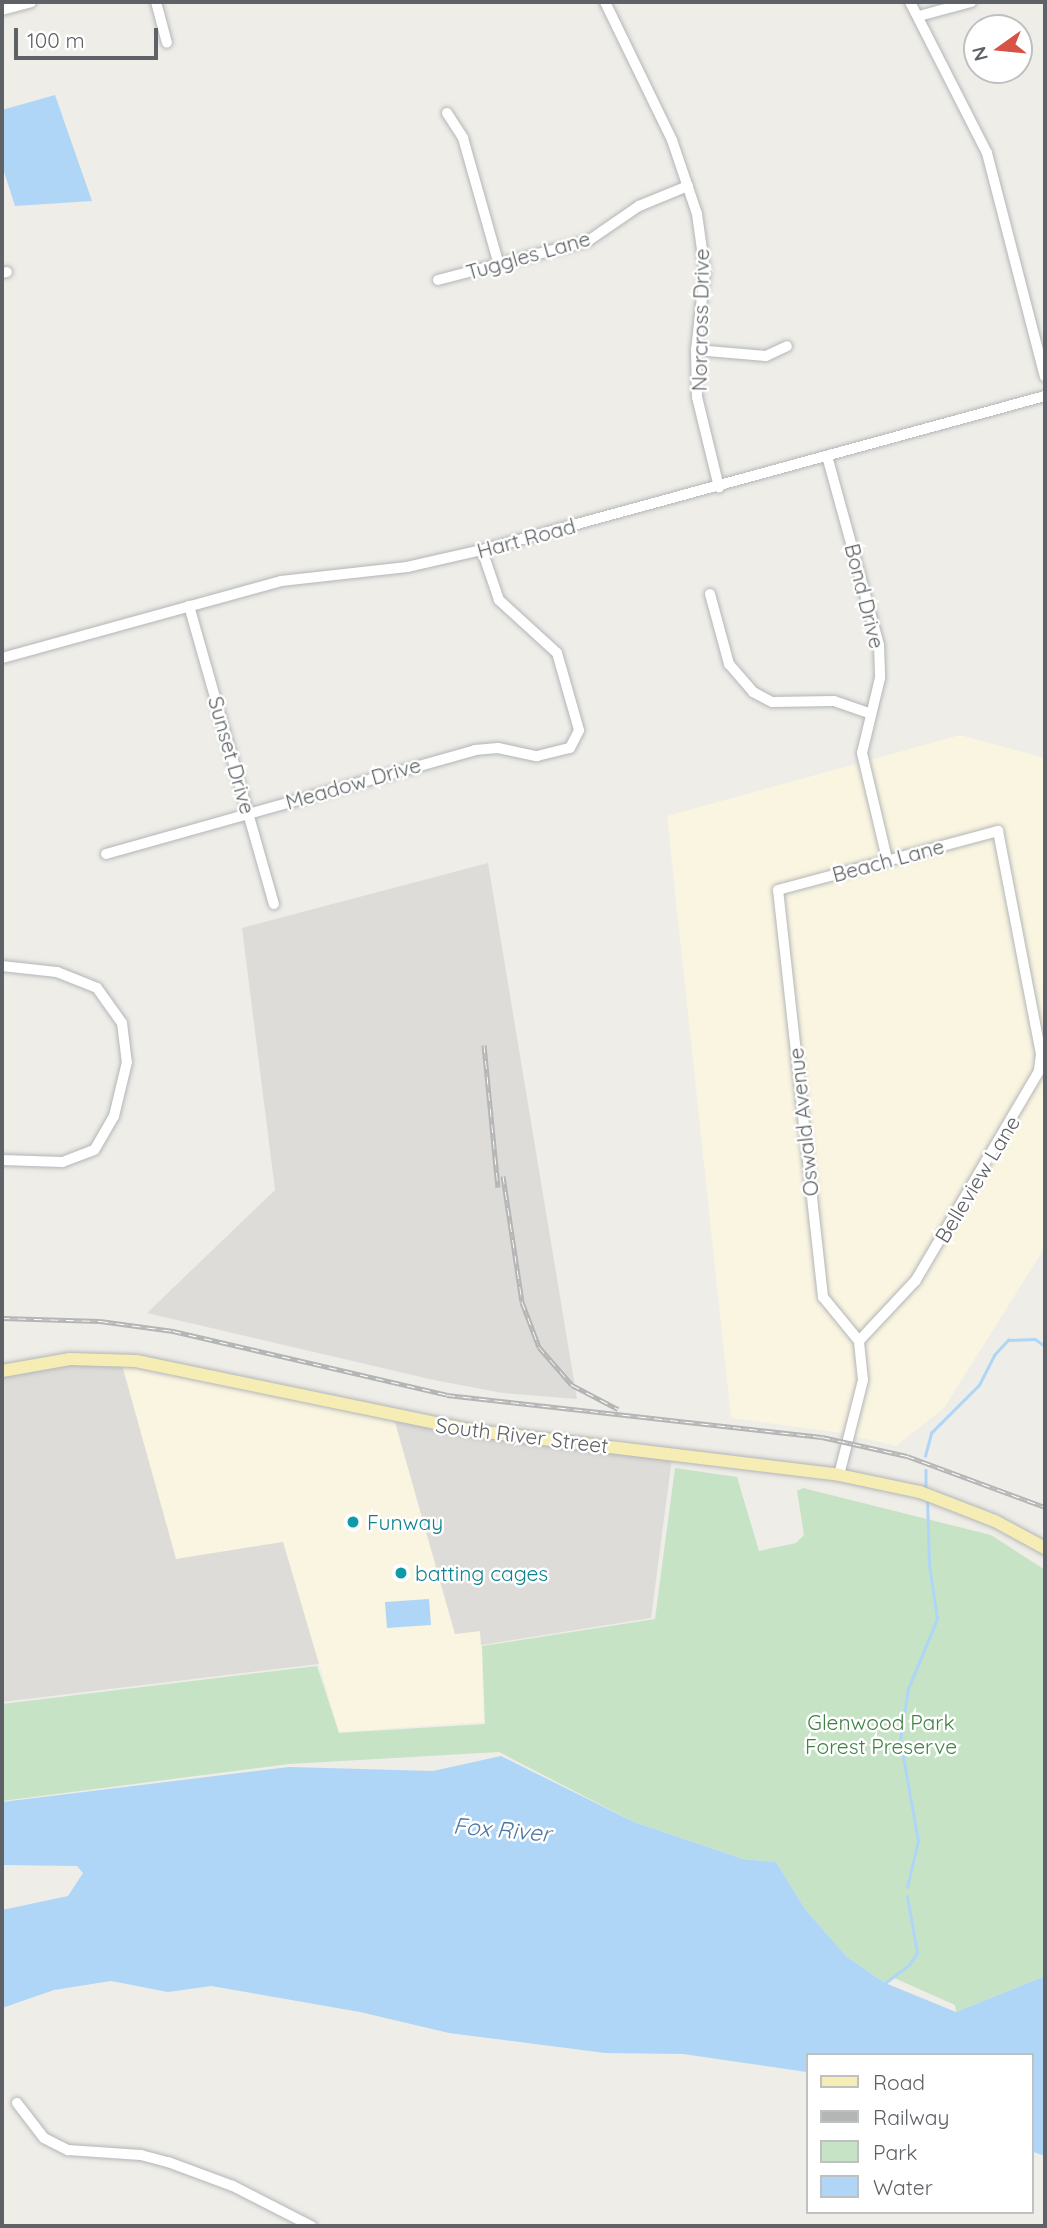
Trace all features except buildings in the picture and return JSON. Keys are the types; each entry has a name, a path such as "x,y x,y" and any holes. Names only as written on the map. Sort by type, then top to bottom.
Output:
{"main road":[{"name":"South River Street","path":"2,1371 70,1359 136,1362 458,1428 839,1475 920,1492 995,1521 1041,1545"}],"street":[{"path":"2,10 31,2"},
{"path":"156,2 167,43"},
{"name":"Norcross Drive","path":"605,2 652,94 688,186 705,271 696,350 697,397 719,487"},
{"path":"910,2 987,153 1045,377"},
{"path":"919,16 971,2"},
{"path":"447,113 463,138 499,265"},
{"name":"Tuggles Lane","path":"438,280 588,241 639,206 688,186"},
{"path":"696,350 766,356 787,346"},
{"name":"Hart Road","path":"2,658 281,581 407,567 482,550 1045,396"},
{"name":"Bond Drive","path":"827,456 879,645 880,678 868,713 862,753 887,859"},
{"name":"Meadow Drive","path":"106,854 248,812 486,748 524,755 555,754 570,748 577,740 576,718 557,653 499,600 482,550"},
{"path":"710,594 729,664 753,692 772,702 834,701 868,713"},
{"name":"Sunset Drive","path":"189,606 274,904"},
{"name":"Beach Lane","path":"778,890 998,831"},
{"name":"Belleview Lane","path":"859,1340 916,1280 1039,1071 1041,1054 998,831"},
{"name":"Oswald Avenue","path":"778,890 822,1297 859,1340"},
{"path":"2,966 57,972 97,988 121,1023 128,1062 114,1116 94,1150 62,1162 2,1160"},
{"path":"839,1475 863,1380 859,1340"},
{"path":"18,2103 44,2138 68,2150 141,2155 168,2162 233,2186 311,2226"}],"shaded area":[{"path":"960,735 1045,758 1045,1247 944,1408 896,1446 841,1433 731,1418 667,816"},
{"path":"488,863 577,1399 503,1393 434,1380 147,1313 275,1190 242,928"},
{"path":"53,1365 122,1365 176,1559 283,1542 319,1664 2,1702 2,1377"},
{"path":"122,1365 236,1385 395,1422 455,1634 481,1631 484,1722 339,1732 283,1542 176,1559"},
{"path":"395,1422 672,1458 651,1618 481,1645 480,1631 455,1634"}],"green space":[{"name":"Glenwood Park Forest Preserve","path":"675,1468 737,1477 759,1551 796,1543 804,1535 797,1491 803,1488 991,1535 1045,1570 1045,1976 956,2012 955,2005 892,1977 885,1983 847,1957 805,1909 776,1862 743,1859 634,1822 499,1752 289,1764 2,1801 2,1704 317,1666 339,1733 485,1724 482,1646 655,1619"}],"water":[{"path":"55,95 92,201 15,206 2,165 2,110"},
{"path":"429,1599 431,1625 387,1628 385,1602"},
{"name":"Fox River","path":"501,1756 634,1822 743,1859 776,1862 805,1909 847,1957 885,1983 956,2012 1045,1976 1045,2156 1033,2152 1033,2053 806,2053 806,2072 683,2054 605,2053 449,2033 360,2012 211,1986 168,1992 111,1981 54,1990 2,2008 2,1910 68,1896 83,1873 77,1866 2,1865 2,1802 289,1767 433,1771"}],"waterway":[{"path":"925,1456 931,1433 979,1385 994,1355 1008,1340 1035,1339 1045,1346"},
{"path":"926,1470 926,1491"},
{"path":"907,1887 918,1841 900,1740 908,1689 937,1619 929,1565 927,1498"},
{"path":"885,1983 909,1965 917,1953 907,1897"}],"railway":[{"path":"484,1045 498,1187"},
{"path":"503,1176 522,1302 539,1347 572,1385 618,1409"},
{"path":"2,1318 100,1321 173,1331 447,1395 822,1437 907,1456 1045,1507"}],"place":[{"name":"Funway","path":"353,1522"},
{"name":"batting cages","path":"401,1573"}]}
